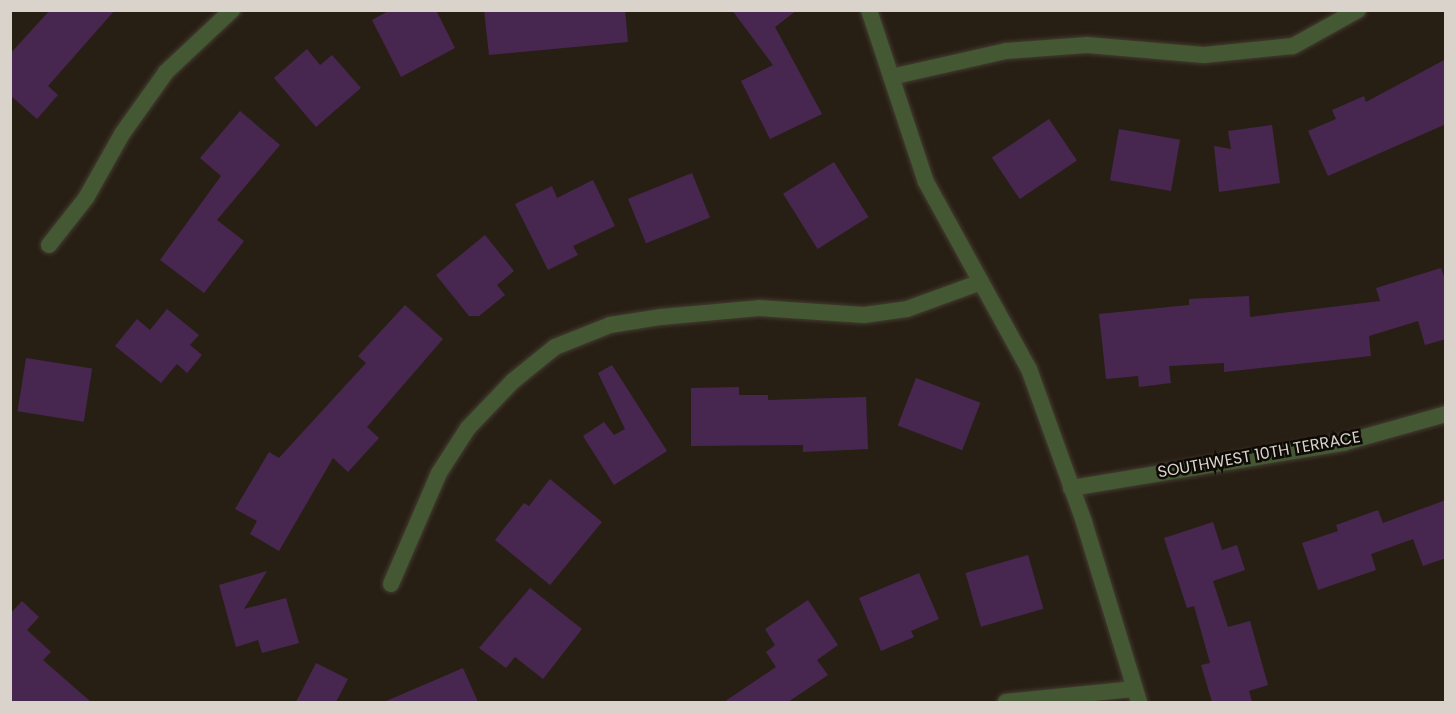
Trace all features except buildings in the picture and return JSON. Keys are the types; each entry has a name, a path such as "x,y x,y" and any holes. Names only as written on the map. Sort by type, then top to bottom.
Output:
{"street":[{"path":"48,244 86,198 122,134 166,72 232,10"},
{"path":"869,10 926,182 1029,369 1071,488 1136,696 1006,702"},
{"path":"891,76 1006,51 1087,45 1204,55 1293,45 1358,10"},
{"path":"392,584 439,473 468,428 513,381 555,347 610,325 661,317 759,308 864,315 907,309 981,282"},
{"name":"SOUTHWEST 10TH TERRACE","path":"1071,488 1343,443 1446,414"}]}
